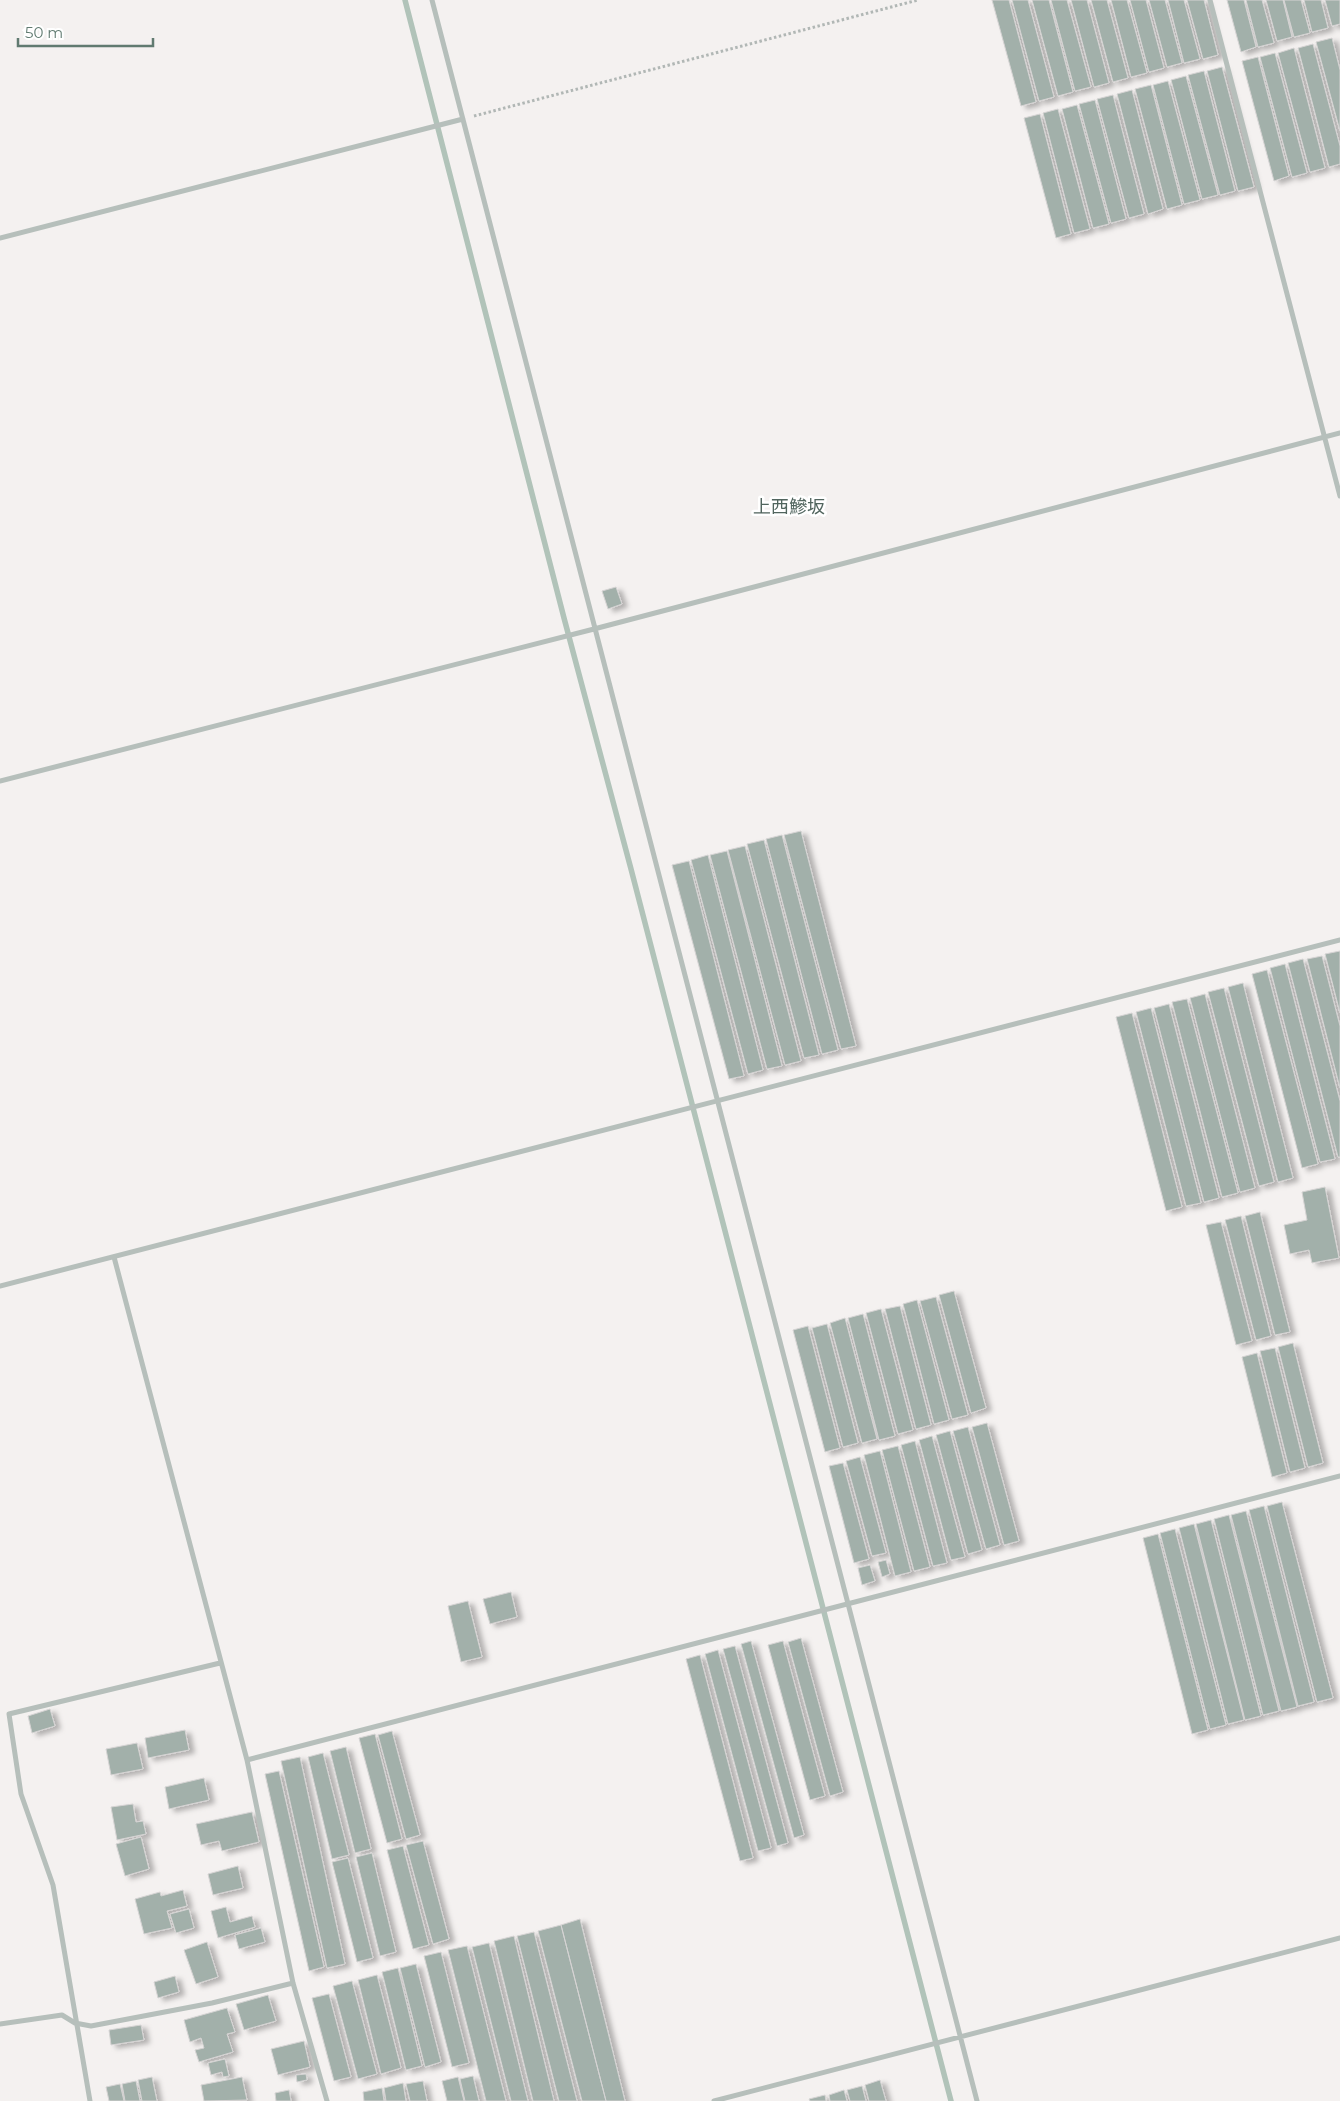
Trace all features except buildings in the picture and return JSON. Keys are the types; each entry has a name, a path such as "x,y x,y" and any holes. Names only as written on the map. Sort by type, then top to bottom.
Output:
{"street":[{"path":"432,0 977,2101"},
{"path":"1210,0 1340,496"},
{"path":"0,238 463,118"},
{"path":"0,781 594,629 1340,434"},
{"path":"0,1286 682,1108 1340,940"},
{"path":"114,1257 247,1760 293,1983 327,2101"},
{"path":"247,1760 1340,1476"},
{"path":"90,2101 75,2023 53,1885 21,1794 9,1714 220,1663"},
{"path":"714,2101 1340,1938"},
{"path":"0,2024 62,2015 75,2023 91,2026 212,2003 293,1983"}],"path":[{"path":"463,118 918,0"}],"waterway":[{"path":"405,0 564,618 951,2101"}],"district":[{"name":"上西鰺坂","path":"789,507"}]}
